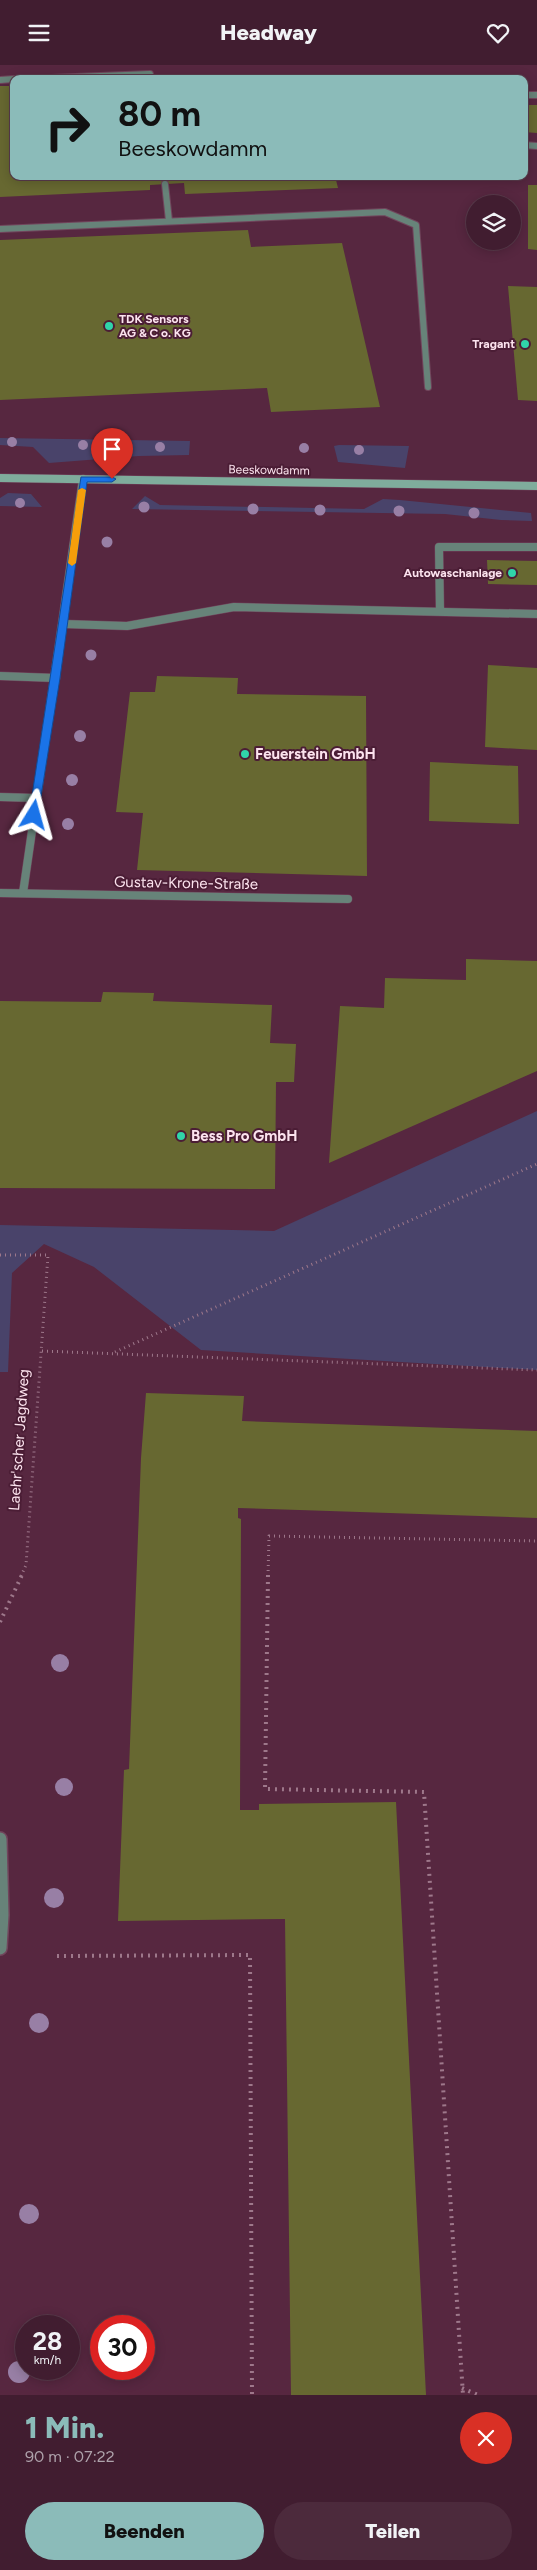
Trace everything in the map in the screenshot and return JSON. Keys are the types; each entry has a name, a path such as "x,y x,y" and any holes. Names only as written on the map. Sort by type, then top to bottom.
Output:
{"main road":[{"name":"Beeskowdamm","path":"0,478 537,486"}],"street":[{"path":"125,75 150,75"},
{"path":"164,180 169,221"},
{"path":"0,229 385,212 416,225 428,387"},
{"path":"23,893 64,624 83,479"},
{"path":"440,612 439,547 537,547"},
{"path":"64,624 127,626 170,620 234,607 537,614"},
{"path":"0,677 56,678"},
{"path":"0,797 36,798"},
{"name":"Gustav-Krone-Straße","path":"0,893 348,899"},
{"path":"0,1839 2,1915 0,1948"}],"path":[{"path":"115,1352 537,1164"},
{"name":"Laehr'scher Jagdweg","path":"0,1255 48,1255 26,1565 0,1621"},
{"path":"42,1351 115,1352 537,1370"},
{"path":"463,2395 424,1792 265,1789 269,1536 537,1541"},
{"path":"58,1956 250,1955 252,2395"},
{"path":"462,2388 478,2395"}],"shaded area":[{"path":"0,438 190,441 189,455 139,456 49,463 33,447 0,445"},
{"path":"334,446 409,446 405,468 338,462"},
{"path":"8,493 31,494 42,507 0,506 0,498"},
{"path":"145,496 160,505 364,509 383,499 400,500 531,513 532,521 445,514 132,509"},
{"path":"537,1111 537,1370 201,1350 94,1267 44,1244 12,1273 8,1372 0,1372 0,1225 274,1231"}],"building":[{"path":"0,86 10,86 10,180 336,180 338,188 185,194 184,183 150,185 150,190 0,197"},
{"path":"528,105 537,105 537,133 528,132"},
{"path":"528,185 537,185 537,250 528,249"},
{"path":"248,230 251,247 342,243 380,407 271,412 267,388 0,400 0,240"},
{"name":"Tragant","path":"508,286 537,287 537,401 518,400"},
{"name":"Autowaschanlage","path":"487,560 537,561 537,585 488,584"},
{"path":"488,665 537,668 537,750 485,747"},
{"name":"Feuerstein GmbH","path":"157,676 238,678 237,694 366,696 367,876 137,870 143,813 116,812 130,692 155,692"},
{"path":"430,762 518,766 519,824 429,821"},
{"path":"466,959 537,961 537,1071 329,1163 340,1006 384,1008 385,978 466,980"},
{"name":"Bess Pro GmbH","path":"103,992 154,993 153,1001 272,1005 270,1043 296,1044 294,1082 276,1082 275,1189 0,1188 0,1001 101,1002"},
{"path":"146,1393 244,1396 242,1421 537,1431 537,1518 238,1508 238,1518 241,1519 240,1810 259,1810 259,1804 396,1802 426,2395 291,2395 285,1919 118,1921 124,1770 129,1769 141,1458"}],"slow traffic":[{"path":"72,563 82,490"}],"place":[{"name":"TDK Sensors AG & C o. KG","path":"109,326"},
{"name":"Tragant","path":"525,344"},
{"name":"Autowaschanlage","path":"512,573"},
{"name":"Feuerstein GmbH","path":"245,754"},
{"name":"Bess Pro GmbH","path":"181,1136"}],"route":[{"path":"34,815 56,678 83,479 112,479"}]}
